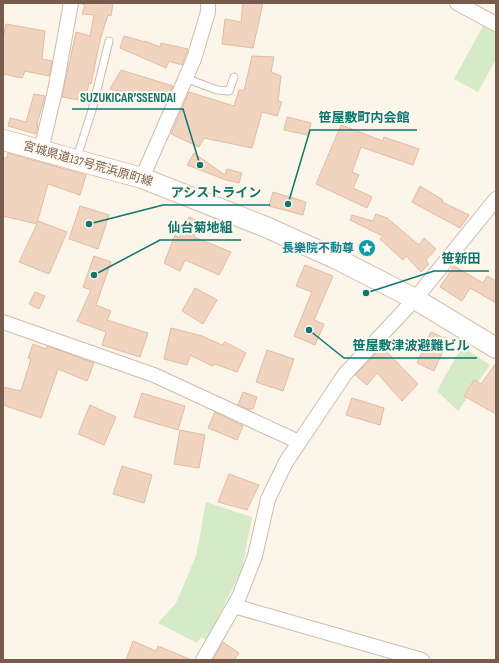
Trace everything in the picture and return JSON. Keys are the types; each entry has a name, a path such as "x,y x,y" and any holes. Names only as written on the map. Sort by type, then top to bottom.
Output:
{"main road":[{"name":"宮城県道137号荒浜原町線","path":"3,140 142,178 266,227 341,261 415,299 496,348"}],"street":[{"path":"43,142 56,86 71,3"},
{"path":"142,178 194,59 208,12 208,3"},
{"path":"457,3 496,24"},
{"path":"203,660 234,606 255,556 268,499 280,473 299,442 344,374 415,299 496,199"},
{"path":"3,322 154,375 299,442"},
{"path":"234,606 422,660"}],"lane":[{"path":"79,151 92,110 110,42"},
{"path":"185,78 217,90 229,91 234,77"}],"green space":[{"path":"483,26 496,33 496,59 478,92 454,79"},
{"path":"462,346 490,365 458,411 437,391"},
{"path":"206,502 252,517 242,569 207,640 201,637 197,643 158,623 176,603 196,556"}],"building":[{"path":"80,3 113,3 111,16 108,15 100,40 91,84 89,83 85,101 62,97 76,32 90,36 94,15 82,14 85,5"},
{"path":"243,3 263,3 253,48 222,44 225,19 241,22"},
{"path":"6,24 45,31 42,59 52,61 49,76 25,71 22,78 3,74 3,39"},
{"path":"124,36 145,41 160,47 161,43 188,49 182,65 169,61 166,68 120,48"},
{"path":"252,56 274,57 271,72 281,76 278,101 282,102 277,116 262,112 252,148 204,138 199,147 171,134 189,92 234,106 239,90 244,91"},
{"path":"121,70 173,86 166,102 143,93 142,97 110,89"},
{"path":"34,94 45,96 37,124 36,134 8,126 10,118 26,122"},
{"path":"287,117 311,123 308,135 284,130"},
{"path":"341,125 383,141 384,137 419,149 413,165 361,147 352,172 359,175 353,188 372,197 367,208 316,184"},
{"path":"8,153 86,175 80,195 48,184 37,223 38,221 67,232 49,274 19,262 37,224 3,216 3,158 7,158"},
{"path":"194,153 225,175 227,169 242,173 239,183 226,180 187,165"},
{"path":"420,186 443,200 442,202 469,215 460,228 412,202"},
{"path":"273,192 306,202 303,215 269,206"},
{"path":"80,206 109,215 98,249 69,239"},
{"path":"376,214 387,218 419,245 424,238 436,249 426,260 429,264 421,272 406,256 403,260 380,239 383,236 350,220 352,215 373,221"},
{"path":"189,217 201,222 194,237 231,252 219,275 185,260 180,271 164,263 175,235 179,238"},
{"path":"94,256 111,262 96,305 111,311 107,320 148,333 140,357 102,345 106,332 77,321 91,290 83,287"},
{"path":"305,265 333,276 314,320 324,324 315,345 294,336 312,292 296,286"},
{"path":"454,266 483,283 487,276 496,281 496,303 470,288 462,301 440,287"},
{"path":"195,288 217,300 203,324 182,311"},
{"path":"35,292 45,296 39,309 29,304"},
{"path":"171,328 202,336 222,345 225,342 246,353 237,372 215,364 212,366 190,355 187,365 164,359"},
{"path":"431,332 448,340 434,371 417,363"},
{"path":"33,344 46,349 47,346 94,363 87,381 58,369 41,418 3,405 3,387 21,391 31,359 28,358"},
{"path":"382,347 418,384 402,401 377,373 367,385 355,375"},
{"path":"267,350 294,359 283,391 256,382"},
{"path":"496,363 496,414 464,396 474,380 481,384"},
{"path":"243,392 257,397 253,409 251,408 250,410 238,405"},
{"path":"142,393 185,406 178,430 134,417"},
{"path":"352,398 384,408 380,425 346,415"},
{"path":"90,405 116,417 104,445 78,434"},
{"path":"215,412 243,426 237,440 208,428"},
{"path":"180,430 205,435 199,468 174,464"},
{"path":"122,466 152,475 144,503 113,494"},
{"path":"229,474 259,485 247,510 218,502"},
{"path":"133,641 156,651 158,646 192,660 126,660"},
{"path":"223,642 239,653 234,660 213,660"}],"place":[{"name":"SUZUKICAR’SSENDAI","path":"200,165"},
{"name":"笹屋敷町内会館","path":"288,204"},
{"name":"アシストライン","path":"89,224"},
{"name":"長樂院不動尊","path":"367,248"},
{"name":"仙台菊地組","path":"94,275"},
{"name":"笹新田","path":"366,293"},
{"name":"笹屋敷津波避難ビル","path":"309,330"}]}
